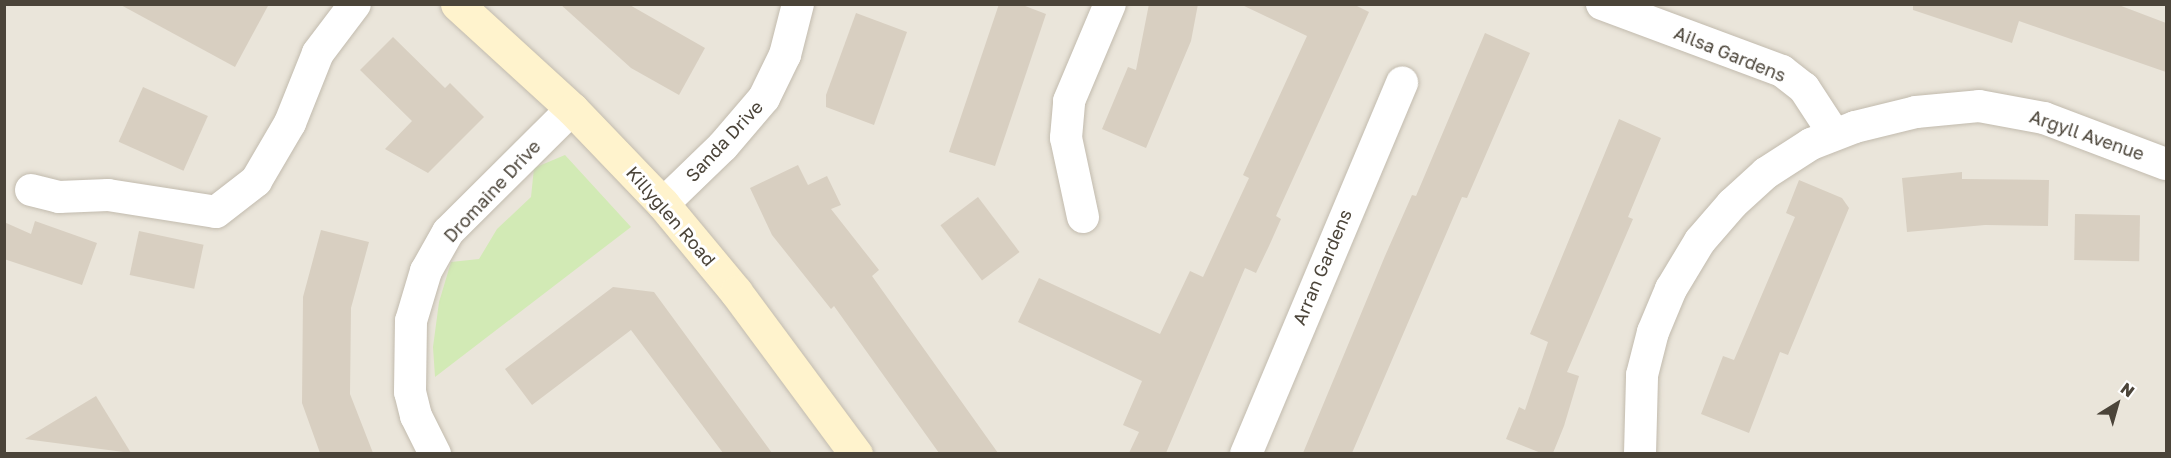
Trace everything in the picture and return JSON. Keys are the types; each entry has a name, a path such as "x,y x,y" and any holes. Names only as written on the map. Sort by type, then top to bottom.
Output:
{"street":[{"path":"31,190 59,197 108,195 216,212 256,181 290,123 318,52 355,4"},
{"name":"Killyglen Road","path":"457,4 572,109 663,204 736,292 856,453"},
{"name":"Sanda Drive","path":"663,204 723,146 764,98 785,55 798,4"},
{"path":"1083,217 1066,138 1069,101 1110,4"},
{"name":"Ailsa Gardens","path":"1602,4 1782,71 1804,88 1834,134"},
{"name":"Arran Gardens","path":"1246,453 1402,82"},
{"name":"Argyll Avenue","path":"1640,453 1640,392 1647,348 1659,315 1692,253 1720,217 1766,173 1834,134 1925,110 1978,106 2044,118 2166,164"},
{"name":"Dromaine Drive","path":"435,453 416,416 410,392 411,321 426,271 448,232 572,109"}],"shaded area":[{"path":"5,5 2166,5 2166,453 5,453"}],"green space":[{"path":"565,155 631,227 435,377 433,347 439,302 451,262 479,259 497,229 531,197 534,168"}],"building":[{"path":"119,4 269,4 235,67"},
{"path":"560,4 628,4 705,48 679,95 631,68"},
{"path":"999,4 1020,4 1046,14 995,166 949,152"},
{"path":"1149,4 1198,4 1191,41 1146,148 1102,129 1128,67 1136,70"},
{"path":"1240,4 1353,4 1369,12 1276,216 1281,219 1269,246 1256,273 1245,268 1166,453 1129,453 1139,432 1123,425 1142,381 1018,322 1039,278 1160,334 1190,271 1203,277 1249,178 1243,175 1307,36"},
{"path":"1913,4 2116,4 2166,23 2166,72 2019,21 2012,43 1913,10"},
{"path":"856,13 907,32 874,125 826,107 826,95"},
{"path":"1485,33 1530,53 1467,198 1462,197 1352,453 1303,453 1385,256 1412,195 1416,196"},
{"path":"393,37 445,88 450,83 484,117 428,173 385,149 412,121 360,70"},
{"path":"143,87 208,116 183,171 119,142"},
{"path":"1619,119 1661,138 1628,217 1633,219 1567,372 1579,376 1564,426 1553,453 1541,453 1506,439 1519,407 1525,410 1548,342 1530,334"},
{"path":"798,165 808,185 827,176 841,205 831,209 879,270 872,276 998,453 939,453 834,306 831,309 772,235 750,188"},
{"path":"1962,172 1962,179 2049,180 2048,226 1985,225 1907,232 1902,178"},
{"path":"1799,180 1842,198 1849,208 1788,355 1780,352 1749,433 1701,414 1723,356 1734,360 1795,217 1786,213"},
{"path":"978,197 1020,252 982,280 940,225"},
{"path":"2075,214 2140,215 2139,261 2074,260"},
{"path":"35,221 97,243 82,285 4,259 4,222 31,234"},
{"path":"321,230 369,242 351,308 350,394 373,453 320,453 302,403 303,297"},
{"path":"139,231 204,245 194,289 130,275"},
{"path":"613,287 654,292 772,453 723,453 631,330 532,405 505,369"},
{"path":"96,396 131,453 25,439"}]}
